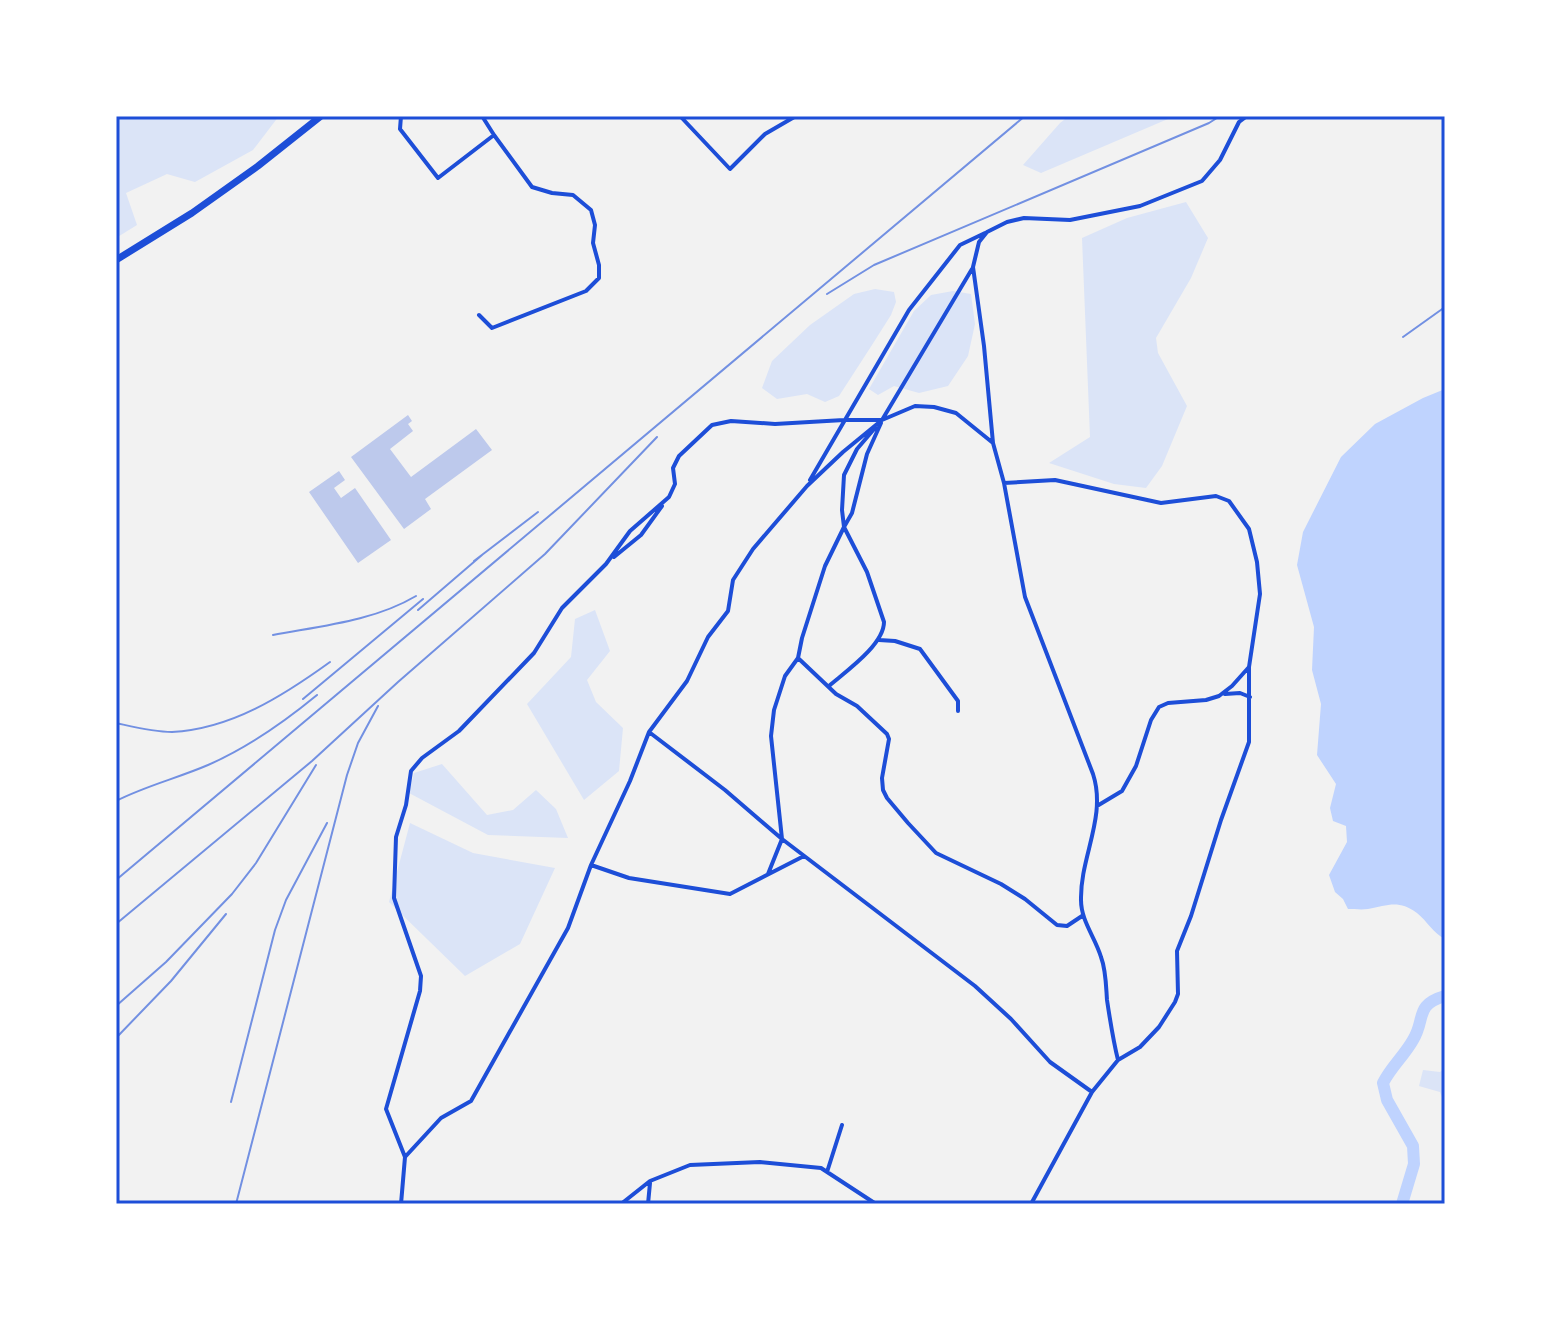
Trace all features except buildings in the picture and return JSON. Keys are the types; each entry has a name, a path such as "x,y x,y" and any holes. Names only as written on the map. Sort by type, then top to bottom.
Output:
{"main road":[{"path":"116,260 192,213 321,116"}],"street":[{"path":"401,116 400,129 438,178 494,135"},
{"path":"479,315 492,328 586,291 599,278 591,210 573,195 532,187 482,116"},
{"path":"680,116 730,169 765,134 796,116"},
{"path":"807,486 917,299 960,245 1007,222 1024,218 1070,220 1140,206 1202,181 1220,160 1239,122 1247,116"},
{"path":"768,874 782,839 771,736 774,710 785,676 798,658 825,566 852,513 867,454 882,420 973,267 979,242 987,232"},
{"path":"973,267 993,443 1004,483 1025,597 1097,789 1094,828 1082,876 1082,916 1102,960 1118,1060"},
{"path":"405,1157 441,1118 471,1101 568,928 591,865 649,732 687,681 708,637 728,611 733,580 753,549 807,486 882,420 915,406 934,407 956,413 993,443"},
{"path":"401,1204 405,1157 386,1109 420,991 421,976 394,898 396,837 406,805 411,771 422,758 459,731 534,653 562,608 606,564 641,535 669,497 675,484 673,468 679,456 712,425 731,421 775,424 882,420"},
{"path":"829,686 866,653 884,628 867,572 844,527 842,510 844,475 857,449 882,420"},
{"path":"1004,483 1055,480 1161,503 1216,496 1229,501 1249,529 1260,594 1249,667 1249,742 1177,951 1178,994 1175,1002 1165,1019 1140,1047 1118,1060 1092,1092 1031,1204"},
{"path":"606,564 630,531 669,497"},
{"path":"877,640 895,641 920,649 958,701 958,711"},
{"path":"798,658 836,694 857,706 887,734 883,790 936,853 1025,899 1057,925 1067,926 1082,916"},
{"path":"1223,694 1249,667"},
{"path":"1097,806 1122,791 1136,766 1151,720 1159,707 1168,703 1206,700 1223,694 1240,693 1250,697"},
{"path":"649,732 725,790 782,839 975,986 1011,1019 1050,1062 1092,1092"},
{"path":"591,865 629,878 730,894 804,856"},
{"path":"827,1172 842,1125"},
{"path":"621,1204 650,1181 690,1165 760,1162 821,1168 876,1204"},
{"path":"648,1204 650,1181"}],"shaded area":[{"path":"116,116 279,116 253,150 195,182 167,174 126,193 137,225 116,238"},
{"path":"1069,116 1175,116 1041,173 1023,165"},
{"path":"1186,202 1208,238 1191,278 1156,338 1158,353 1187,406 1162,466 1146,488 1114,484 1049,463 1090,437 1082,238 1127,218"},
{"path":"875,289 894,292 896,302 891,315 839,396 825,402 807,394 777,399 762,388 772,361 810,325 854,294"},
{"path":"953,291 971,294 975,324 968,356 948,386 919,393 894,386 878,395 869,389 914,311 931,295"},
{"path":"595,610 610,651 587,680 596,702 623,728 619,771 584,800 527,704 571,657 575,619"},
{"path":"442,764 487,815 513,810 536,790 556,809 568,838 488,835 409,793 414,773"},
{"path":"410,823 473,853 555,868 520,944 465,976 389,902"},
{"path":"1445,1068 1445,1105 1440,1092 1419,1086 1423,1070 1440,1072"}],"water":[{"path":"1445,389 1445,939 1417,913 1404,906 1348,909 1335,892 1329,875 1347,842 1346,826 1333,821 1330,808 1336,784 1317,755 1321,704 1312,670 1314,627 1297,565 1303,532 1341,457 1375,424"}],"waterway":[{"path":"1402,1204 1414,1164 1413,1146 1387,1100 1383,1083 1413,1040 1425,1008 1445,996"}],"railway":[{"path":"116,880 1025,116"},
{"path":"827,294 874,265 1220,116"},
{"path":"1403,337 1445,307"},
{"path":"116,924 312,761 545,554 657,437"},
{"path":"474,561 538,512"},
{"path":"418,610 482,555"},
{"path":"273,635 365,617 416,596"},
{"path":"303,699 423,599"},
{"path":"116,723 172,732 215,725 256,709 330,662"},
{"path":"116,801 238,750 317,695"},
{"path":"236,1204 347,775 358,743 378,706"},
{"path":"116,1006 166,962 232,894 256,863 316,765"},
{"path":"231,1102 275,930 286,900 327,823"},
{"path":"116,1038 171,981 226,914"}]}
